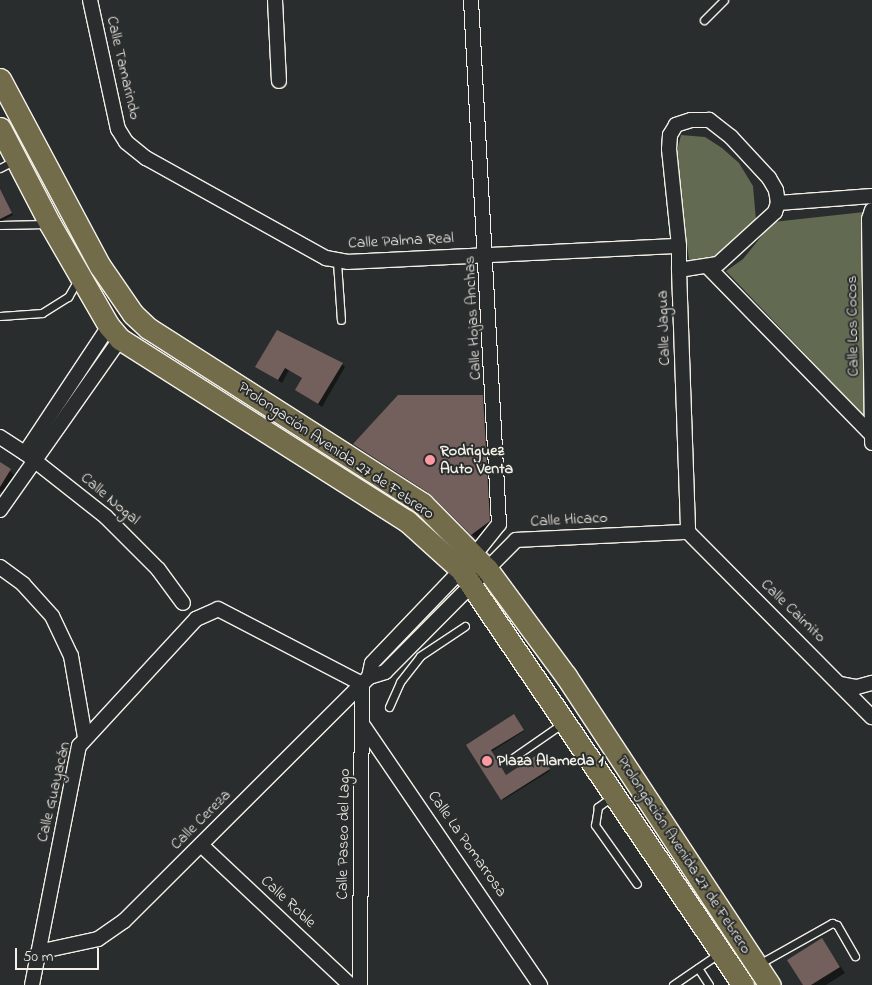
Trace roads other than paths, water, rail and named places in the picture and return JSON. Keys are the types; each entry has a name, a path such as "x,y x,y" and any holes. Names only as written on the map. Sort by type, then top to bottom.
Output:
{"main road":[{"name":"Prolongación Avenida 27 de Febrero","path":"0,78 100,266 132,314 148,328 423,504 473,570 566,676 770,985"},
{"name":"Prolongación Avenida 27 de Febrero","path":"0,128 8,164 50,224 114,332 407,521 473,570 565,721 743,985"}],"street":[{"name":"Calle Tamarindo","path":"90,0 118,129 126,142"},
{"path":"275,0 279,81"},
{"name":"Calle Hojas Anchas","path":"471,0 501,514 493,535"},
{"name":"Calle Jagua","path":"688,532 679,246 669,149 670,135 676,125 700,119 720,126 769,178 776,190 778,203"},
{"name":"Calle Palma Real","path":"126,142 155,163 338,262 679,246"},
{"path":"679,270 709,268 734,252 774,212 778,203 872,196"},
{"name":"Calle Los Cocos","path":"872,210 869,219 872,443"},
{"path":"709,268 871,434"},
{"path":"0,510 30,457 114,332"},
{"name":"Calle Nogal","path":"0,437 30,457 137,546 183,603"},
{"name":"Calle Hicaco","path":"473,570 516,540 688,532"},
{"name":"Calle Caimito","path":"688,532 872,717"},
{"path":"473,570 493,535 506,548"},
{"path":"0,568 23,584 52,616 71,656 85,737"},
{"name":"Calle Cereza","path":"38,952 98,939 111,931 201,845 366,680 385,672 416,651 473,570"},
{"name":"Calle Cereza","path":"366,680 372,662 473,570"},
{"name":"Calle Guayacán","path":"32,985 75,761 85,737 196,619 209,611 224,610 366,680"},
{"name":"Calle Paseo del Lago","path":"360,985 362,724 366,680"},
{"path":"841,684 857,687 872,683"},
{"name":"Calle La Pomarrosa","path":"362,724 540,985"},
{"name":"Calle Roble","path":"201,845 350,985"}],"lane":[{"path":"704,20 724,0"},
{"path":"0,225 50,224"},
{"path":"338,262 341,320"},
{"path":"0,316 31,316 60,304 76,289 80,275"},
{"path":"389,708 416,651 466,626"},
{"path":"514,757 565,721"},
{"path":"616,794 598,807 593,818 595,825 637,884"},
{"path":"757,966 828,923 837,925 855,956"},
{"path":"673,985 721,952"},
{"path":"698,968 709,985"}],"place":[{"name":"Rodriguez Auto Venta","path":"430,460"},
{"name":"Plaza Alameda 1","path":"487,761"}]}
